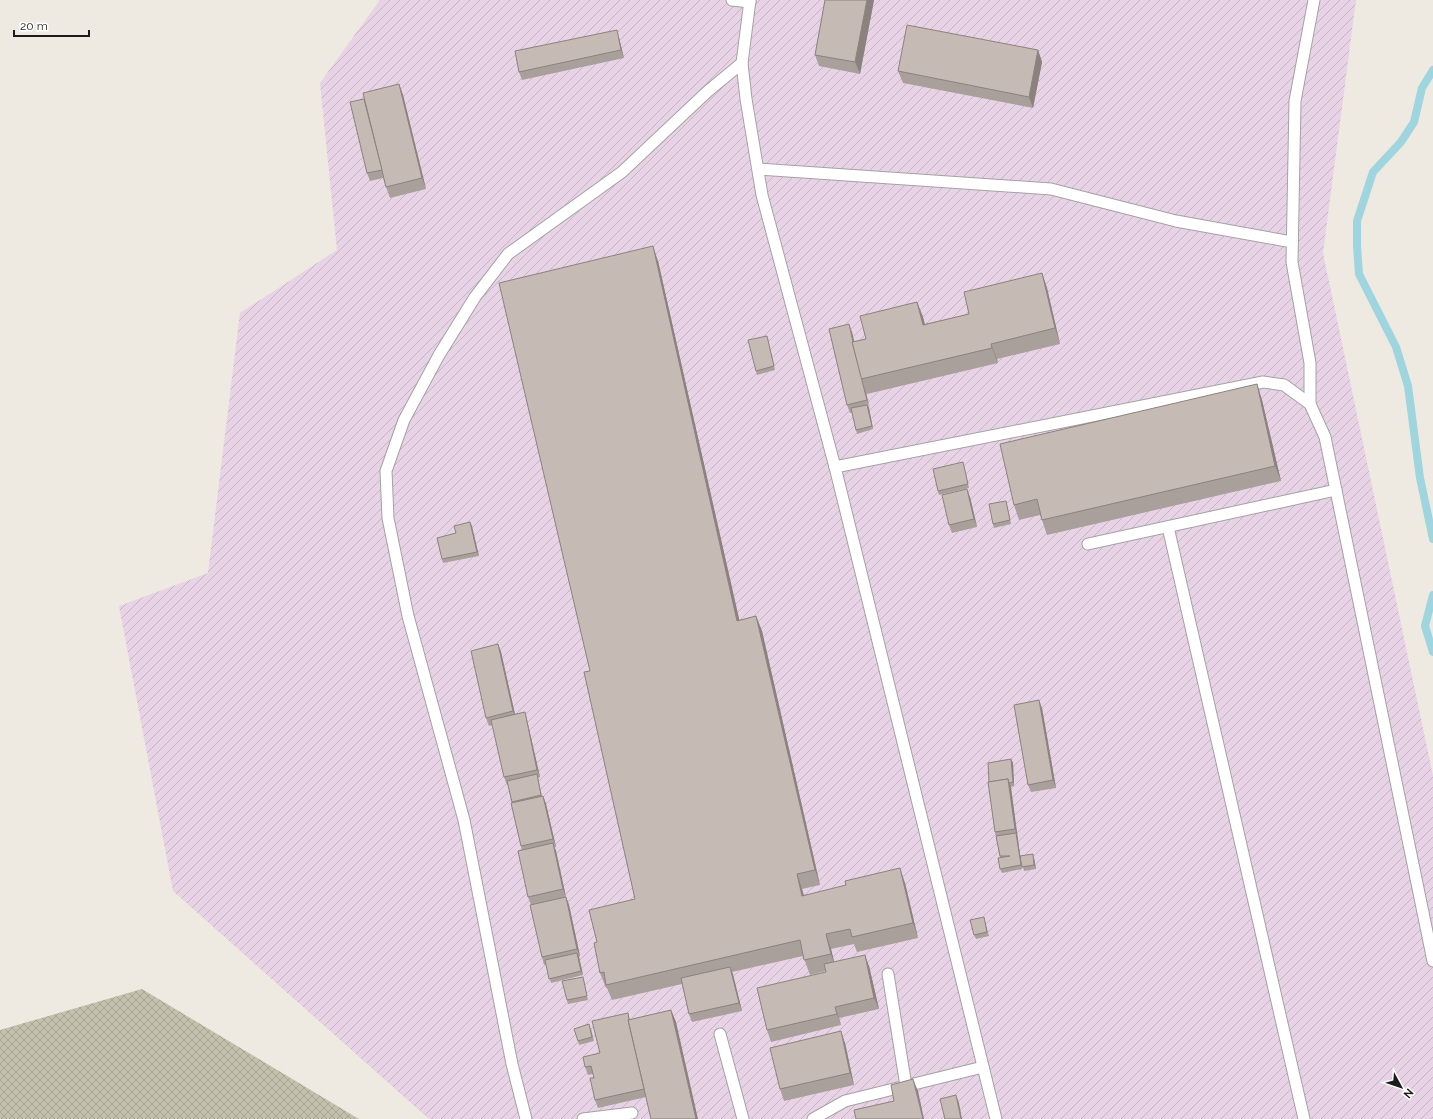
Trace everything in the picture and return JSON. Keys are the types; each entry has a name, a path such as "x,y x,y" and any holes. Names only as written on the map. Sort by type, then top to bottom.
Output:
{"lane":[{"path":"732,0 750,1 742,63 746,99 759,169 762,195 835,467 996,1119"},
{"path":"1314,0 1295,102 1292,262 1310,363 1310,404 1325,437 1433,961"},
{"path":"526,1119 512,1064 464,820 408,616 388,518 386,472 404,420 439,355 475,297 508,254 622,172 708,91 742,63"},
{"path":"759,169 1051,189 1176,221 1292,242"},
{"path":"835,467 1263,382 1284,385 1310,404"},
{"path":"1088,544 1336,490"},
{"path":"1168,527 1304,1119"},
{"path":"888,974 906,1086"},
{"path":"720,1034 743,1119"},
{"path":"813,1119 845,1101 983,1067"},
{"path":"583,1119 632,1113"}],"shaded area":[{"path":"380,0 1356,0 1323,253 1433,776 1433,1119 429,1119 173,891 119,606 208,573 240,313 337,250 320,83"},
{"path":"142,989 359,1119 0,1119 0,1030"}],"building":[{"path":"825,0 867,0 855,62 815,55"},
{"path":"907,25 1038,50 1029,97 898,71"},
{"path":"617,30 621,50 519,72 515,51"},
{"path":"399,84 422,178 386,187 363,93"},
{"path":"364,99 382,170 367,173 350,102"},
{"path":"653,246 737,621 756,616 815,870 797,874 802,896 846,885 845,881 900,868 913,923 852,937 850,929 826,934 831,954 804,960 800,940 606,985 604,972 600,973 594,943 597,942 589,910 635,899 584,672 590,671 499,283"},
{"path":"1042,273 1055,328 991,344 992,348 861,379 852,342 866,339 860,316 917,302 923,325 969,314 964,292"},
{"path":"849,324 852,342 867,400 847,405 829,329"},
{"path":"767,336 774,366 756,371 748,340"},
{"path":"1257,384 1275,466 1042,520 1037,499 1014,505 1000,444"},
{"path":"867,405 872,426 856,430 851,408"},
{"path":"963,462 968,484 938,491 933,469"},
{"path":"967,489 974,519 949,525 942,495"},
{"path":"1006,501 1010,520 993,524 989,504"},
{"path":"470,522 477,552 442,559 437,538 456,533 454,526"},
{"path":"498,644 513,711 486,718 471,651"},
{"path":"1039,700 1053,780 1028,785 1014,705"},
{"path":"525,712 537,770 504,777 491,720"},
{"path":"1011,759 1013,782 1009,783 1008,779 989,782 988,763"},
{"path":"537,774 541,795 512,802 507,781"},
{"path":"1008,779 1015,829 995,832 988,782"},
{"path":"543,796 553,839 521,846 511,803"},
{"path":"1016,833 1021,865 1000,869 998,858 1010,856 1000,856 996,836"},
{"path":"553,843 563,889 528,897 518,851"},
{"path":"1033,854 1034,865 1022,867 1020,856"},
{"path":"566,897 577,949 542,957 530,905"},
{"path":"984,917 987,932 974,935 970,920"},
{"path":"577,953 581,971 549,979 545,960"},
{"path":"865,955 874,998 835,1007 837,1014 767,1030 757,988 826,972 824,964"},
{"path":"730,967 739,1003 689,1014 681,978"},
{"path":"583,977 587,996 567,1000 562,981"},
{"path":"671,1010 696,1119 651,1119 628,1020"},
{"path":"628,1013 628,1020 644,1089 595,1100 590,1078 594,1078 591,1066 585,1067 583,1057 600,1053 592,1021"},
{"path":"589,1024 592,1037 578,1041 574,1029"},
{"path":"841,1031 850,1073 780,1089 770,1048"},
{"path":"913,1079 923,1119 856,1119 854,1110 894,1101 891,1085"},
{"path":"956,1095 961,1119 945,1119 940,1099"}],"waterway":[{"path":"1433,70 1422,88 1414,122 1401,142 1373,172 1357,221 1359,274 1396,347 1408,386 1420,478 1433,539"},
{"path":"1433,595 1425,626 1433,652"}]}
